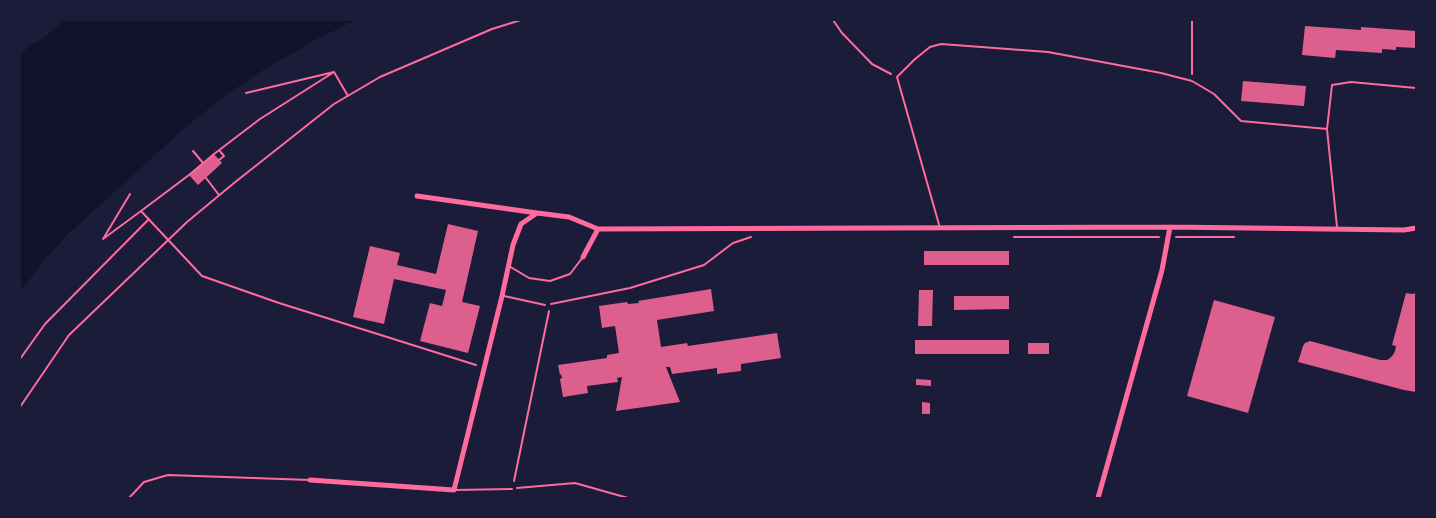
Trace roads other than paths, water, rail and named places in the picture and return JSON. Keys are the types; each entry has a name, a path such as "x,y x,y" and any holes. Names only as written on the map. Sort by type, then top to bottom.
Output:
{"street":[{"path":"417,196 568,217 598,229 1170,227 1404,230 1416,228"},
{"path":"310,480 454,490 513,244 521,224 537,213"},
{"path":"1098,498 1162,270 1170,227"},
{"path":"583,257 598,229"}],"lane":[{"path":"940,228 897,77 930,47 941,44 1048,52 1161,73 1192,81 1214,94 1240,122 1326,129"},
{"path":"1337,229 1326,129 1332,84 1351,82 1416,88"},
{"path":"509,266 529,278 550,281 570,273 583,257"},
{"path":"502,296 545,305"},
{"path":"129,498 144,482 168,475 310,480"},
{"path":"454,490 512,489"}]}
